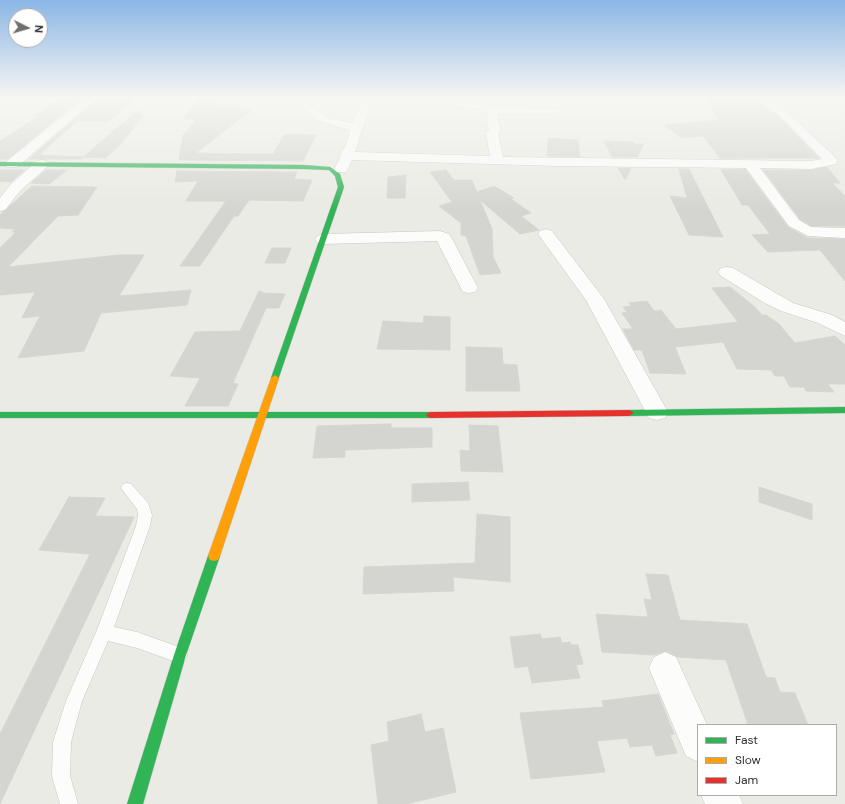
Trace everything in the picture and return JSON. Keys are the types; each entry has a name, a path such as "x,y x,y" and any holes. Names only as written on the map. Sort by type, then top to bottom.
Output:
{"street":[{"path":"6,164 44,135"},
{"path":"135,804 180,655 341,188 338,175 352,145 354,135"},
{"path":"492,135 497,160"},
{"path":"805,135 831,161"},
{"path":"346,156 811,165 831,161 845,161"},
{"path":"6,164 304,167 330,170 338,175"},
{"path":"0,207 15,188 42,164"},
{"path":"750,164 794,223 808,231 845,233"},
{"path":"546,234 595,299 657,412"},
{"path":"323,239 443,237 469,288"},
{"path":"728,272 769,298 787,307 825,319 845,330"},
{"path":"825,319 845,320"},
{"path":"0,415 262,416 845,410"},
{"path":"665,668 697,742"}],"lane":[{"path":"69,804 61,776 62,742 74,701 104,632 143,526 145,515 143,507 127,488"},
{"path":"104,632 137,640 180,655"}],"building":[{"path":"10,135 38,135 8,159 0,159 0,141"},
{"path":"57,135 62,135 39,155 84,157 81,159 29,159"},
{"path":"109,135 128,135 120,145 105,158 83,157"},
{"path":"183,135 220,135 196,153 273,154 285,135 316,135 303,161 179,160"},
{"path":"677,135 796,135 819,158 720,158 703,136 682,138"},
{"path":"548,138 578,140 580,157 547,156"},
{"path":"604,141 634,142 635,144 644,144 637,157 612,157"},
{"path":"827,167 840,183 832,183 845,196 845,226 811,226 800,219 763,170 811,170"},
{"path":"618,168 631,168 625,180"},
{"path":"679,169 689,169 723,237 689,235 670,196 687,198"},
{"path":"745,169 788,227 808,238 845,239 845,281 820,250 768,252 752,235 770,234 748,205 742,205 721,170"},
{"path":"0,170 25,170 11,182 0,181"},
{"path":"46,170 67,170 49,184 31,183"},
{"path":"446,170 454,180 472,180 477,192 494,186 514,198 511,199 531,213 521,216 539,230 520,234 480,200 492,229 493,257 501,273 480,275 466,236 461,235 461,223 439,206 452,202 430,172"},
{"path":"177,171 297,172 294,179 312,180 303,201 249,200 238,216 234,216 200,266 180,266 226,201 186,201 198,181 175,182"},
{"path":"406,175 405,198 387,198 388,177"},
{"path":"32,186 97,187 78,215 58,216 8,267 118,255 144,255 119,296 191,290 187,305 101,313 84,351 18,358 40,316 22,318 35,292 0,295 0,248 16,232 12,232 15,229 0,228 0,215"},
{"path":"272,248 291,248 285,263 265,263"},
{"path":"730,287 755,307 762,315 766,315 779,324 795,343 835,336 845,345 845,384 828,384 834,392 806,391 804,387 790,387 784,376 775,376 771,370 737,369 723,342 675,347 686,374 650,373 642,350 634,350 623,329 633,329 622,313 627,312 623,307 631,306 629,303 647,301 654,311 661,310 676,329 738,322 712,288"},
{"path":"259,291 264,293 285,294 279,308 266,308 233,383 238,384 228,406 185,406 200,378 170,376 195,332 240,331"},
{"path":"424,316 450,317 450,350 377,349 383,321 423,323"},
{"path":"466,347 502,348 503,364 517,365 520,391 466,391"},
{"path":"391,424 391,428 432,428 432,447 345,450 345,457 313,458 317,426"},
{"path":"469,425 498,426 503,472 461,471 460,450 470,451"},
{"path":"468,482 470,500 412,502 412,484"},
{"path":"759,487 812,504 812,520 759,502"},
{"path":"69,497 105,498 95,516 134,517 0,804 0,734 90,554 39,550"},
{"path":"477,514 510,517 510,582 453,577 454,591 363,594 364,567 475,563"},
{"path":"646,574 668,575 680,620 747,624 766,677 775,678 780,692 795,693 808,724 748,724 726,660 678,657 666,651 654,655 602,652 596,614 648,617 644,599 652,600"},
{"path":"540,634 542,639 560,637 562,643 570,642 571,645 578,645 583,664 576,665 580,678 532,683 528,666 515,668 510,637"},
{"path":"658,694 674,734 670,735 677,753 656,756 652,745 630,747 627,738 597,741 605,772 531,779 520,713 604,707 602,701"},
{"path":"421,714 425,732 443,728 456,792 406,804 378,804 371,745 389,741 387,722"}],"traffic: fast":[{"path":"0,164 304,167 330,169 338,175 341,187 275,378"},
{"path":"629,413 845,410"},
{"path":"0,415 431,415"},
{"path":"135,804 180,655 214,556"}],"traffic: slow":[{"path":"214,556 275,378"}],"traffic: jam":[{"path":"431,415 629,413"}]}
